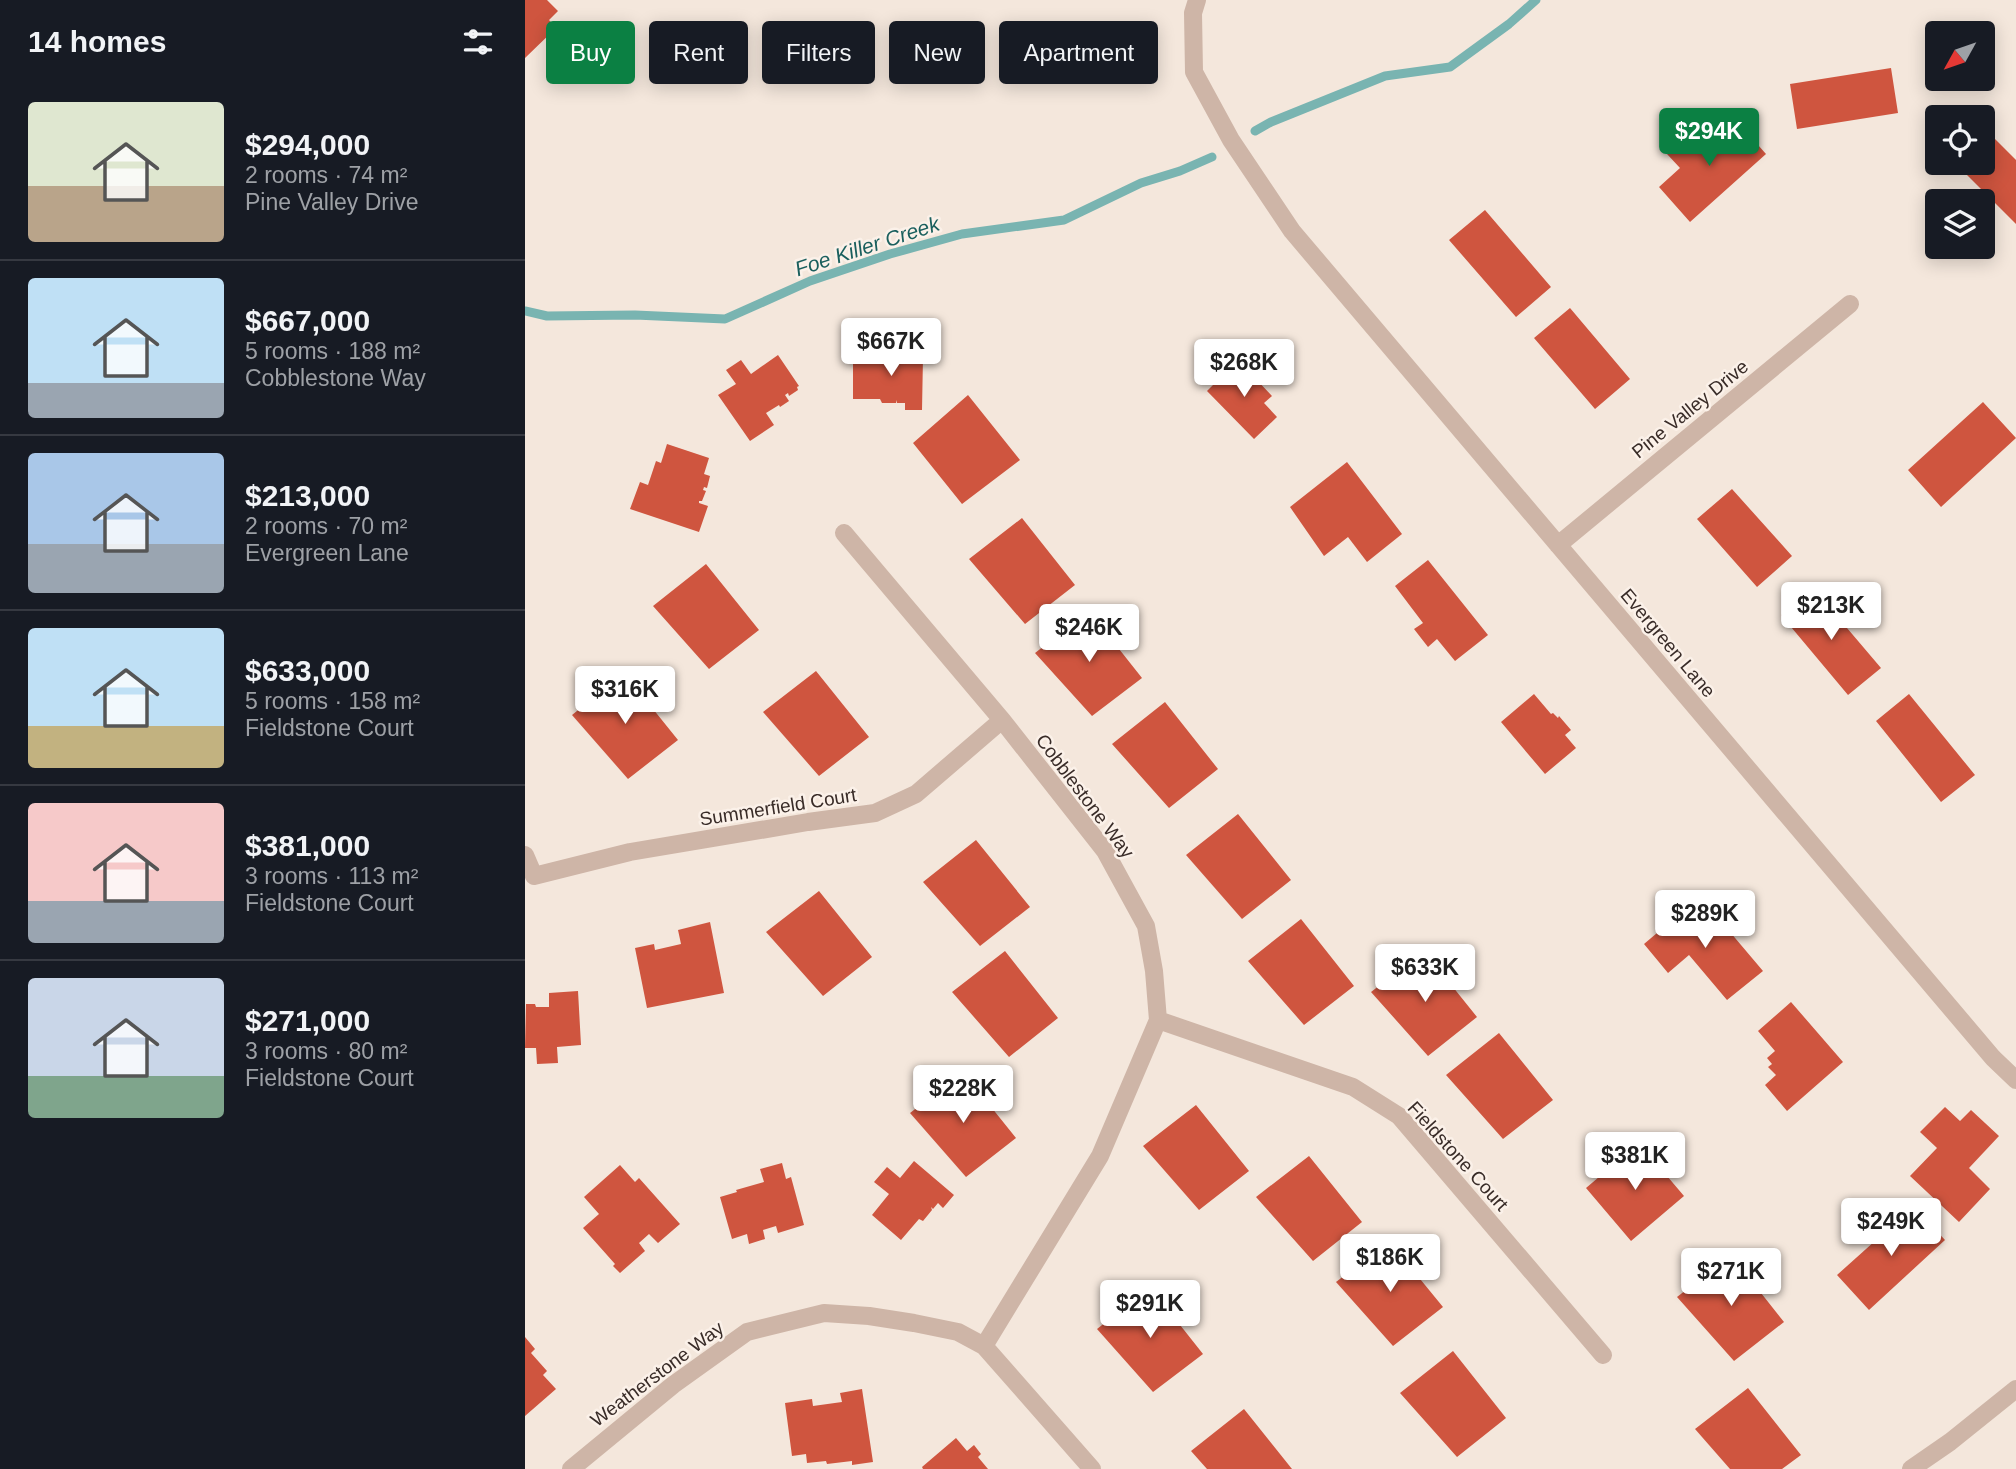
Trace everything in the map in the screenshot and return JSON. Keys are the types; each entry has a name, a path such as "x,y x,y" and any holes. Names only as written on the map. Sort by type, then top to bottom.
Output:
{"street":[{"name":"Evergreen Lane","path":"1197,0 1193,13 1194,72 1231,140 1291,231 1993,1058 2016,1080"},
{"name":"Pine Valley Drive","path":"1557,545 1850,304"},
{"name":"Cobblestone Way","path":"844,533 1002,720 1105,851 1146,926 1154,971 1158,1020 1100,1156 984,1346"},
{"name":"Summerfield Court","path":"525,855 534,876 630,852 875,813 916,794 1002,720"},
{"name":"Fieldstone Court","path":"1158,1020 1353,1087 1399,1116 1603,1355"},
{"name":"Weatherstone Way","path":"571,1469 673,1385 747,1332 824,1313 914,1323 958,1332 984,1346 1092,1469"},
{"path":"1911,1469 2016,1389"}],"building":[{"path":"525,0 547,0 558,11 550,21 546,21 546,38 525,58"},
{"path":"1891,68 1898,113 1797,129 1790,84"},
{"path":"1735,119 1766,154 1690,222 1659,187 1680,168 1667,154 1689,134 1703,148"},
{"path":"1995,139 2016,160 2016,224 1995,203 1995,189 1981,189 1967,175 1995,175"},
{"path":"1485,210 1551,287 1516,317 1449,240"},
{"path":"1570,308 1630,379 1595,409 1534,338"},
{"path":"886,341 906,341 906,357 923,357 922,410 905,410 905,403 897,403 897,400 896,403 882,403 880,399 853,399 853,360 880,360 880,354 886,354"},
{"path":"778,355 799,386 798,390 789,396 788,393 785,395 789,401 766,413 774,425 750,441 718,395 736,384 726,370 741,360 751,374"},
{"path":"1238,360 1272,396 1264,403 1277,417 1254,439 1207,391"},
{"path":"968,395 1020,460 962,504 913,443"},
{"path":"1983,402 2016,438 1941,507 1908,470"},
{"path":"667,444 709,458 704,474 710,476 707,488 704,487 703,490 706,491 702,501 699,501 708,506 699,532 630,509 640,482 648,485 656,461 661,463"},
{"path":"1347,462 1402,534 1367,562 1348,537 1324,556 1290,507"},
{"path":"1732,489 1792,556 1757,587 1697,519"},
{"path":"1022,518 1075,585 1025,624 969,559"},
{"path":"1428,560 1488,635 1455,661 1437,639 1428,647 1414,629 1423,623 1395,586"},
{"path":"706,564 759,630 709,669 653,606"},
{"path":"1813,588 1881,668 1848,695 1781,615"},
{"path":"1089,611 1142,678 1092,716 1035,653"},
{"path":"816,671 869,737 819,776 763,712"},
{"path":"624,673 678,740 628,779 572,715"},
{"path":"1534,694 1551,714 1558,718 1559,716 1571,730 1565,735 1576,748 1545,774 1501,722"},
{"path":"1909,694 1975,775 1941,802 1876,721"},
{"path":"1165,702 1218,769 1169,808 1112,744"},
{"path":"1238,814 1291,880 1242,919 1186,855"},
{"path":"976,840 1030,907 980,946 923,882"},
{"path":"819,891 872,957 823,996 766,932"},
{"path":"1696,900 1726,936 1730,932 1763,971 1727,1000 1689,955 1668,973 1644,944"},
{"path":"1301,919 1354,986 1304,1025 1248,961"},
{"path":"710,922 724,993 647,1008 635,948 654,944 655,950 681,944 678,930"},
{"path":"1005,951 1058,1018 1009,1057 952,992"},
{"path":"1424,951 1477,1017 1428,1056 1371,992"},
{"path":"578,991 581,1045 557,1047 558,1063 537,1064 536,1048 525,1048 526,1004 549,1007 549,993"},
{"path":"1791,1002 1843,1062 1787,1111 1765,1085 1776,1075 1768,1067 1772,1064 1767,1058 1775,1051 1758,1031"},
{"path":"1499,1033 1553,1100 1503,1139 1446,1075"},
{"path":"963,1072 1016,1138 966,1177 910,1113"},
{"path":"1196,1105 1249,1171 1199,1210 1143,1146"},
{"path":"1945,1107 1960,1121 1971,1110 1999,1136 1969,1168 1990,1189 1959,1222 1910,1176 1937,1148 1920,1132"},
{"path":"1639,1143 1684,1196 1631,1241 1586,1188"},
{"path":"1309,1156 1362,1222 1313,1261 1256,1197"},
{"path":"914,1161 954,1195 943,1208 938,1203 933,1209 931,1207 932,1210 923,1221 919,1219 901,1240 872,1215 889,1194 874,1182 887,1167 900,1178"},
{"path":"782,1163 786,1179 791,1177 804,1225 778,1233 776,1226 763,1230 765,1239 749,1244 747,1234 732,1239 720,1197 764,1182 760,1169"},
{"path":"620,1165 635,1182 639,1178 680,1224 658,1243 649,1234 639,1243 645,1251 620,1273 583,1228 599,1214 584,1197"},
{"path":"1914,1206 1945,1240 1869,1310 1837,1275"},
{"path":"1389,1241 1443,1307 1393,1346 1336,1282"},
{"path":"1731,1255 1784,1322 1734,1361 1677,1297"},
{"path":"1150,1287 1203,1354 1153,1392 1097,1329"},
{"path":"525,1337 535,1349 531,1353 547,1371 543,1375 556,1389 525,1416"},
{"path":"1453,1351 1506,1418 1457,1457 1400,1393"},
{"path":"1748,1388 1801,1455 1782,1469 1730,1469 1695,1429"},
{"path":"862,1389 873,1462 852,1465 852,1461 807,1463 806,1454 792,1456 785,1403 812,1399 813,1406 842,1402 840,1393"},
{"path":"1244,1409 1292,1469 1207,1469 1191,1451"},
{"path":"956,1438 967,1451 974,1445 981,1454 978,1457 988,1469 923,1469 922,1467"}],"waterway":[{"name":"Foe Killer Creek","path":"1255,131 1385,76 1450,67 1509,24 1536,0"},
{"name":"Foe Killer Creek","path":"525,311 547,316 635,315 725,319 810,281 890,254 962,234 1064,220 1141,183 1180,171 1212,157"}]}
